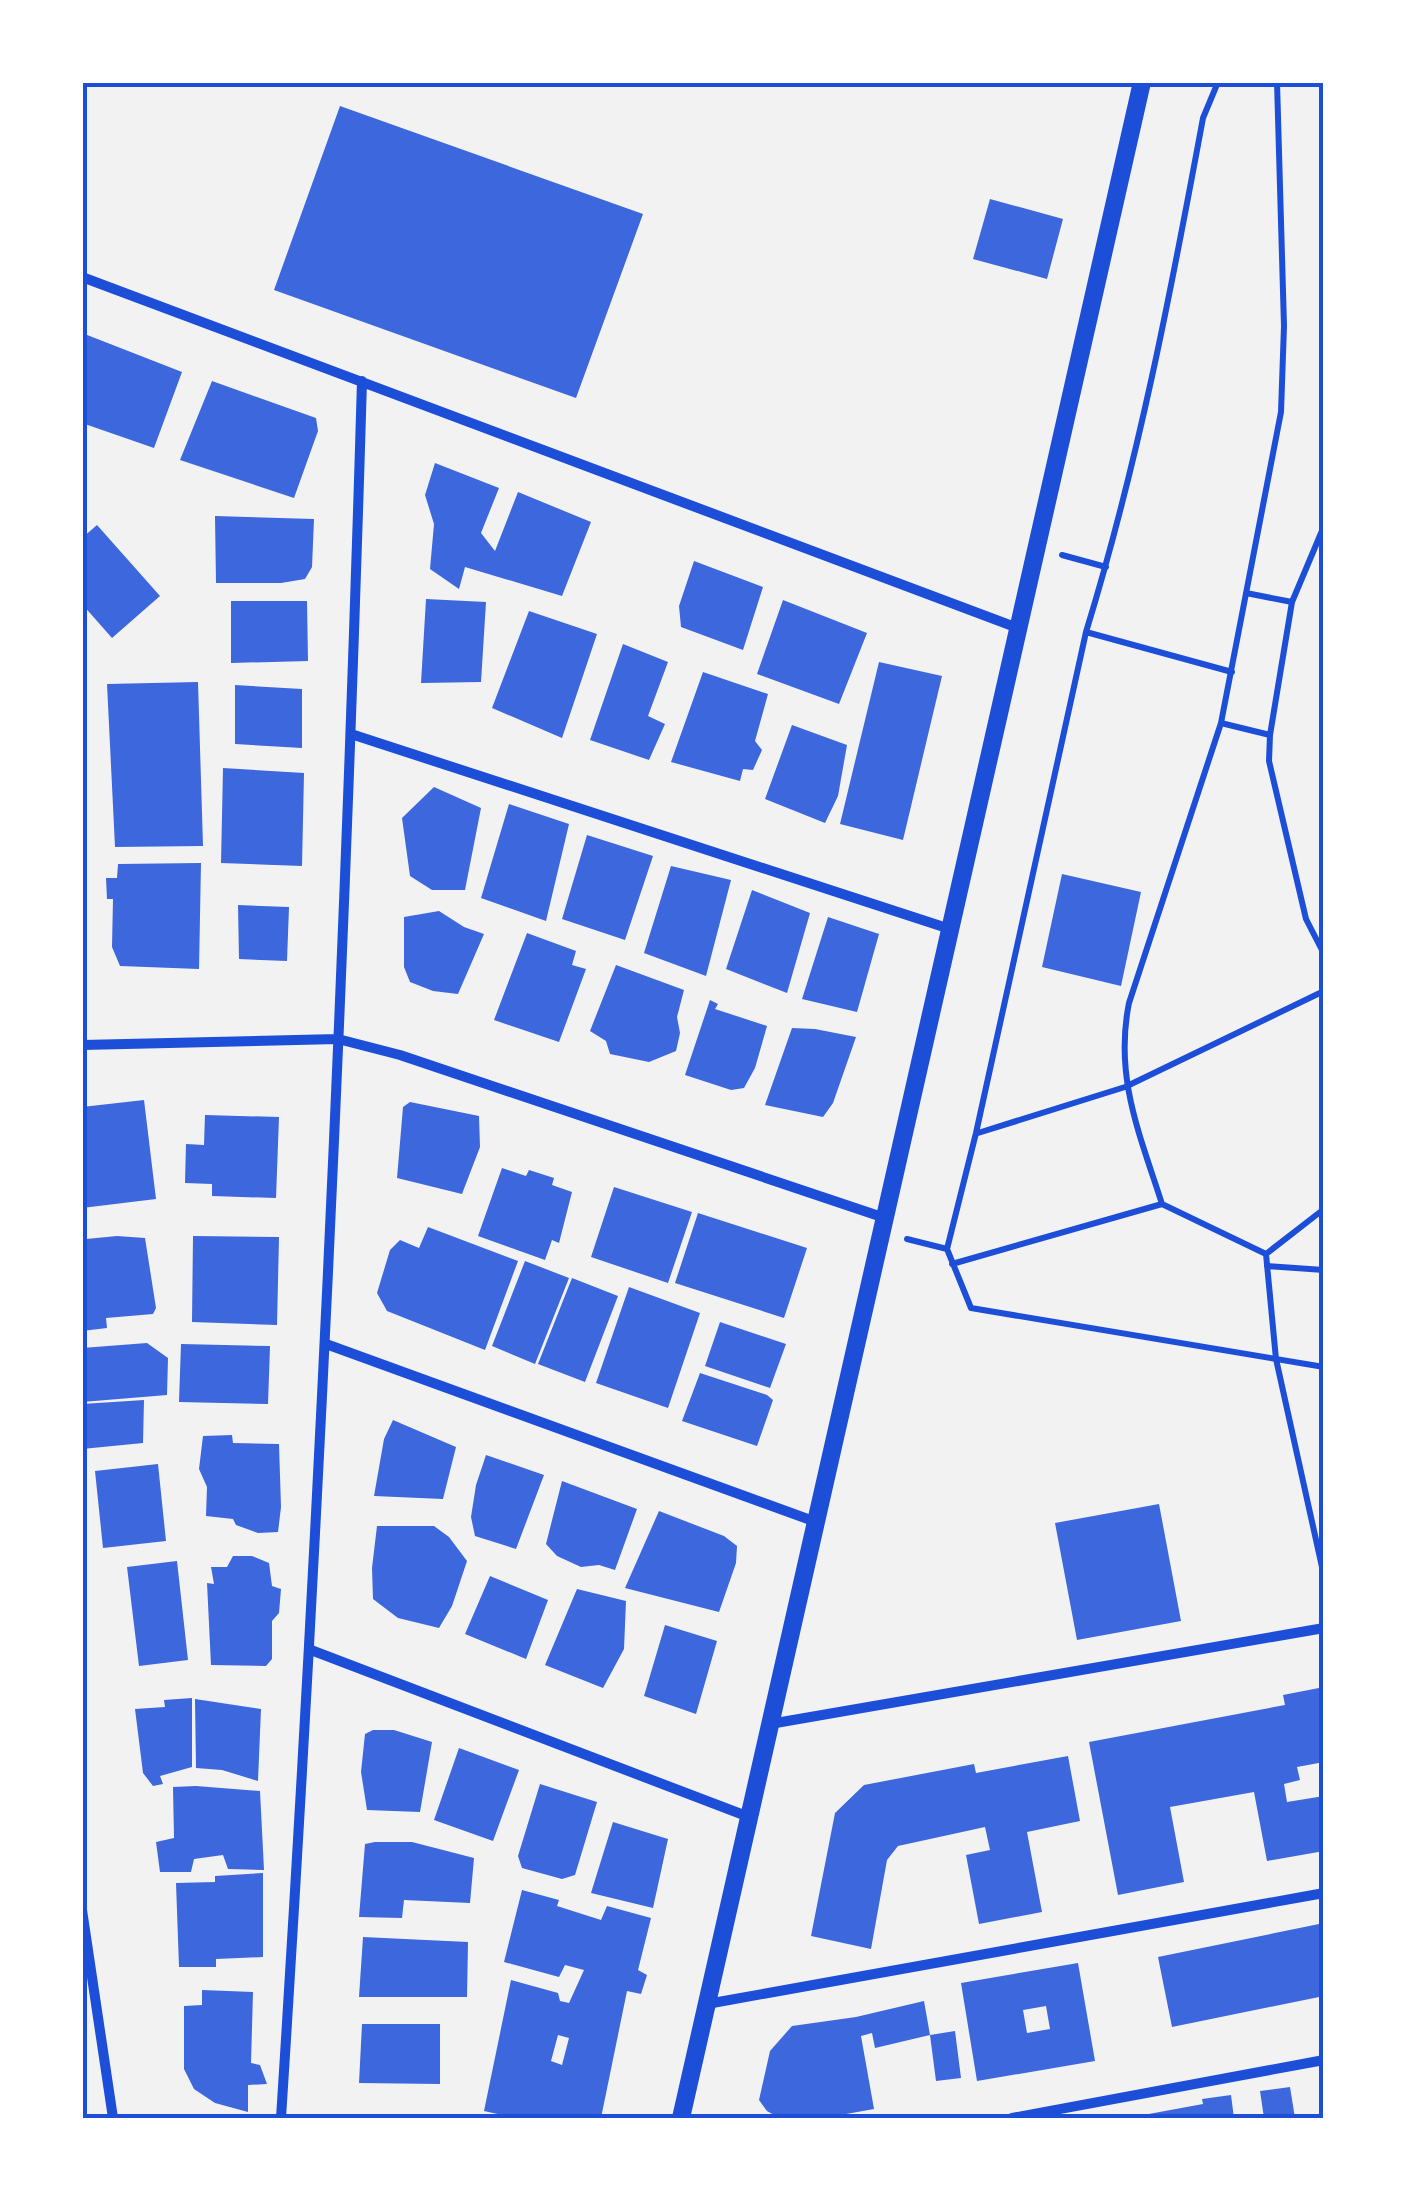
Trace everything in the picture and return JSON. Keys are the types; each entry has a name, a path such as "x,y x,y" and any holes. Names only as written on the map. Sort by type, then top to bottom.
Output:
{"street":[{"path":"680,2118 1142,82"},
{"path":"82,277 1018,628"},
{"path":"281,2118 326,1344 362,382"},
{"path":"351,734 950,930"},
{"path":"82,1044 338,1039 418,1061 883,1225"},
{"path":"326,1344 816,1522"},
{"path":"770,1724 1324,1628"},
{"path":"311,1650 749,1817"},
{"path":"706,2004 1324,1893"},
{"path":"82,1910 112,2118"},
{"path":"1012,2118 1324,2060"}],"path":[{"path":"1218,82 1204,118 1160,350 1086,632 948,1249 971,1308 1324,1367"},
{"path":"1162,1204 1125,1086 1124,1028 1220,723 1281,412 1284,326 1277,82"},
{"path":"1324,526 1292,602 1269,761 1306,919 1324,954"},
{"path":"1036,548 1106,567"},
{"path":"1246,593 1292,602"},
{"path":"1086,632 1232,672"},
{"path":"1220,723 1270,735"},
{"path":"976,1133 1125,1086 1324,990"},
{"path":"952,1264 1162,1204 1266,1254"},
{"path":"1266,1254 1324,1209"},
{"path":"883,1225 948,1249"},
{"path":"1266,1254 1276,1359 1324,1576"},
{"path":"1267,1266 1324,1270"}],"building":[{"path":"340,106 643,214 576,398 274,290"},
{"path":"990,199 1063,219 1047,279 973,259"},
{"path":"82,333 182,372 154,448 82,423"},
{"path":"212,381 316,418 318,431 294,498 180,460"},
{"path":"435,463 499,488 481,533 495,551 518,492 591,522 562,596 465,567 459,589 430,569 434,524 425,495"},
{"path":"215,516 314,519 312,567 305,579 216,583"},
{"path":"97,525 160,596 112,638 82,604 82,538"},
{"path":"694,561 763,587 743,650 681,627 679,606"},
{"path":"426,599 486,602 481,682 421,683"},
{"path":"783,600 867,633 839,704 757,674"},
{"path":"231,601 307,601 308,661 231,663"},
{"path":"529,611 597,634 562,738 492,708"},
{"path":"623,644 668,662 648,716 665,724 649,760 590,740"},
{"path":"879,662 942,676 903,840 840,824"},
{"path":"703,672 768,694 755,741 762,750 753,770 743,769 740,781 671,762"},
{"path":"198,682 203,846 115,847 107,684"},
{"path":"235,685 302,689 302,748 235,744"},
{"path":"792,725 847,745 838,796 825,823 765,799"},
{"path":"223,768 304,773 302,866 221,863"},
{"path":"434,787 481,808 465,890 432,890 410,876 402,818"},
{"path":"509,804 569,824 546,921 481,898"},
{"path":"587,835 653,856 625,940 562,919"},
{"path":"201,863 199,969 120,966 112,947 113,899 107,899 106,878 117,878 118,864"},
{"path":"671,866 731,880 706,976 644,953"},
{"path":"1062,874 1141,892 1121,986 1042,967"},
{"path":"752,890 810,913 787,993 726,969"},
{"path":"238,905 289,907 287,961 239,959"},
{"path":"439,911 484,934 458,994 433,991 410,982 404,967 404,917"},
{"path":"828,917 879,934 857,1012 802,999"},
{"path":"527,933 576,951 572,965 586,969 559,1042 494,1020"},
{"path":"616,965 684,990 677,1017 680,1033 676,1051 649,1062 610,1054 606,1041 590,1031"},
{"path":"710,1000 718,1004 715,1009 767,1026 755,1068 744,1088 731,1090 685,1075"},
{"path":"792,1028 856,1037 833,1103 823,1117 765,1105"},
{"path":"144,1100 156,1199 82,1208 82,1107"},
{"path":"410,1102 479,1116 480,1147 462,1194 397,1178 403,1107"},
{"path":"205,1115 279,1117 276,1198 212,1196 212,1184 185,1183 186,1144 204,1145"},
{"path":"502,1168 526,1176 529,1170 554,1178 552,1185 572,1192 559,1243 552,1240 545,1260 478,1236"},
{"path":"614,1187 692,1212 668,1283 591,1257"},
{"path":"698,1213 807,1248 784,1318 675,1283"},
{"path":"428,1227 518,1261 485,1350 387,1311 377,1293 390,1250 400,1240 419,1248"},
{"path":"193,1236 279,1237 277,1325 192,1322"},
{"path":"145,1238 156,1308 153,1314 106,1318 107,1328 82,1331 82,1246 86,1239"},
{"path":"525,1261 569,1278 535,1364 492,1346"},
{"path":"572,1278 618,1296 585,1382 538,1364"},
{"path":"629,1287 700,1313 668,1408 596,1383"},
{"path":"720,1322 786,1344 770,1388 705,1366"},
{"path":"147,1343 168,1358 167,1395 82,1402 82,1348"},
{"path":"181,1344 270,1346 268,1404 179,1402"},
{"path":"700,1373 773,1400 757,1446 682,1421"},
{"path":"144,1400 143,1443 82,1449 82,1404"},
{"path":"393,1420 456,1447 443,1499 374,1496 384,1439"},
{"path":"232,1435 233,1443 279,1444 278,1532 258,1533 236,1525 233,1519 206,1516 207,1487 199,1469 203,1436"},
{"path":"486,1455 544,1475 516,1549 475,1536 471,1517"},
{"path":"158,1464 166,1541 103,1548 95,1471"},
{"path":"562,1481 637,1509 615,1570 599,1565 581,1567 557,1556 546,1544"},
{"path":"1159,1504 1181,1621 1077,1640 1055,1523"},
{"path":"659,1511 724,1536 737,1546 736,1563 719,1612 625,1588"},
{"path":"377,1526 434,1526 449,1537 467,1561 452,1606 439,1628 398,1618 373,1599"},
{"path":"233,1556 252,1556 269,1563 272,1586 281,1589 279,1613 272,1621 272,1659 266,1666 211,1665 207,1583 214,1584 211,1567 227,1567"},
{"path":"177,1561 188,1660 139,1666 127,1567"},
{"path":"490,1576 548,1600 526,1659 465,1634"},
{"path":"577,1589 626,1601 624,1649 603,1688 545,1665"},
{"path":"665,1625 717,1641 696,1714 644,1696"},
{"path":"1324,1687 1324,1762 1297,1767 1300,1780 1284,1784 1287,1802 1324,1796 1324,1851 1267,1861 1254,1792 1170,1807 1184,1882 1118,1895 1089,1742 1285,1705 1283,1695"},
{"path":"192,1698 192,1767 160,1776 163,1784 153,1786 143,1773 135,1709 165,1707 164,1700"},
{"path":"195,1699 261,1709 258,1781 222,1770 196,1768"},
{"path":"394,1730 432,1742 420,1812 367,1810 361,1772 365,1734"},
{"path":"459,1748 519,1770 493,1841 434,1820"},
{"path":"1068,1756 1080,1821 1027,1832 1042,1912 979,1924 966,1855 990,1850 985,1827 898,1846 887,1860 871,1949 811,1936 835,1813 864,1785 974,1764 976,1773"},
{"path":"540,1784 597,1802 575,1875 562,1879 522,1868 518,1856"},
{"path":"173,1787 260,1791 264,1870 228,1869 223,1855 194,1859 191,1872 160,1872 156,1842 174,1838"},
{"path":"613,1822 668,1839 653,1908 591,1893"},
{"path":"412,1842 474,1858 470,1903 404,1900 402,1918 359,1917 365,1844"},
{"path":"263,1873 263,1957 216,1959 216,1967 179,1967 176,1883 215,1882 215,1876"},
{"path":"522,1890 559,1900 557,1906 601,1920 607,1906 651,1918 638,1970 647,1975 641,1994 627,1991 601,2118 516,2118 484,2111 511,1980 558,1993 560,2001 569,2003 584,1970 565,1965 559,1977 504,1962","holes":["558,2035 569,2038 562,2065 551,2061"]},
{"path":"1324,1923 1324,1996 1172,2027 1158,1957"},
{"path":"363,1937 468,1942 467,1997 359,1997"},
{"path":"1078,1963 1095,2061 977,2081 961,1983","holes":["1046,2006 1050,2029 1027,2033 1023,2010"]},
{"path":"202,1990 253,1992 251,2063 260,2065 267,2084 248,2085 248,2112 215,2103 194,2089 184,2069 184,2006 202,2005"},
{"path":"924,2001 930,2035 875,2048 872,2033 861,2036 874,2109 824,2118 779,2118 759,2100 770,2051 792,2026 856,2017"},
{"path":"362,2024 440,2024 440,2084 359,2083"},
{"path":"955,2031 961,2078 936,2081 930,2035"},
{"path":"1290,2087 1295,2118 1264,2118 1260,2091"},
{"path":"1231,2095 1234,2118 1127,2118 1203,2104 1202,2099"}]}
